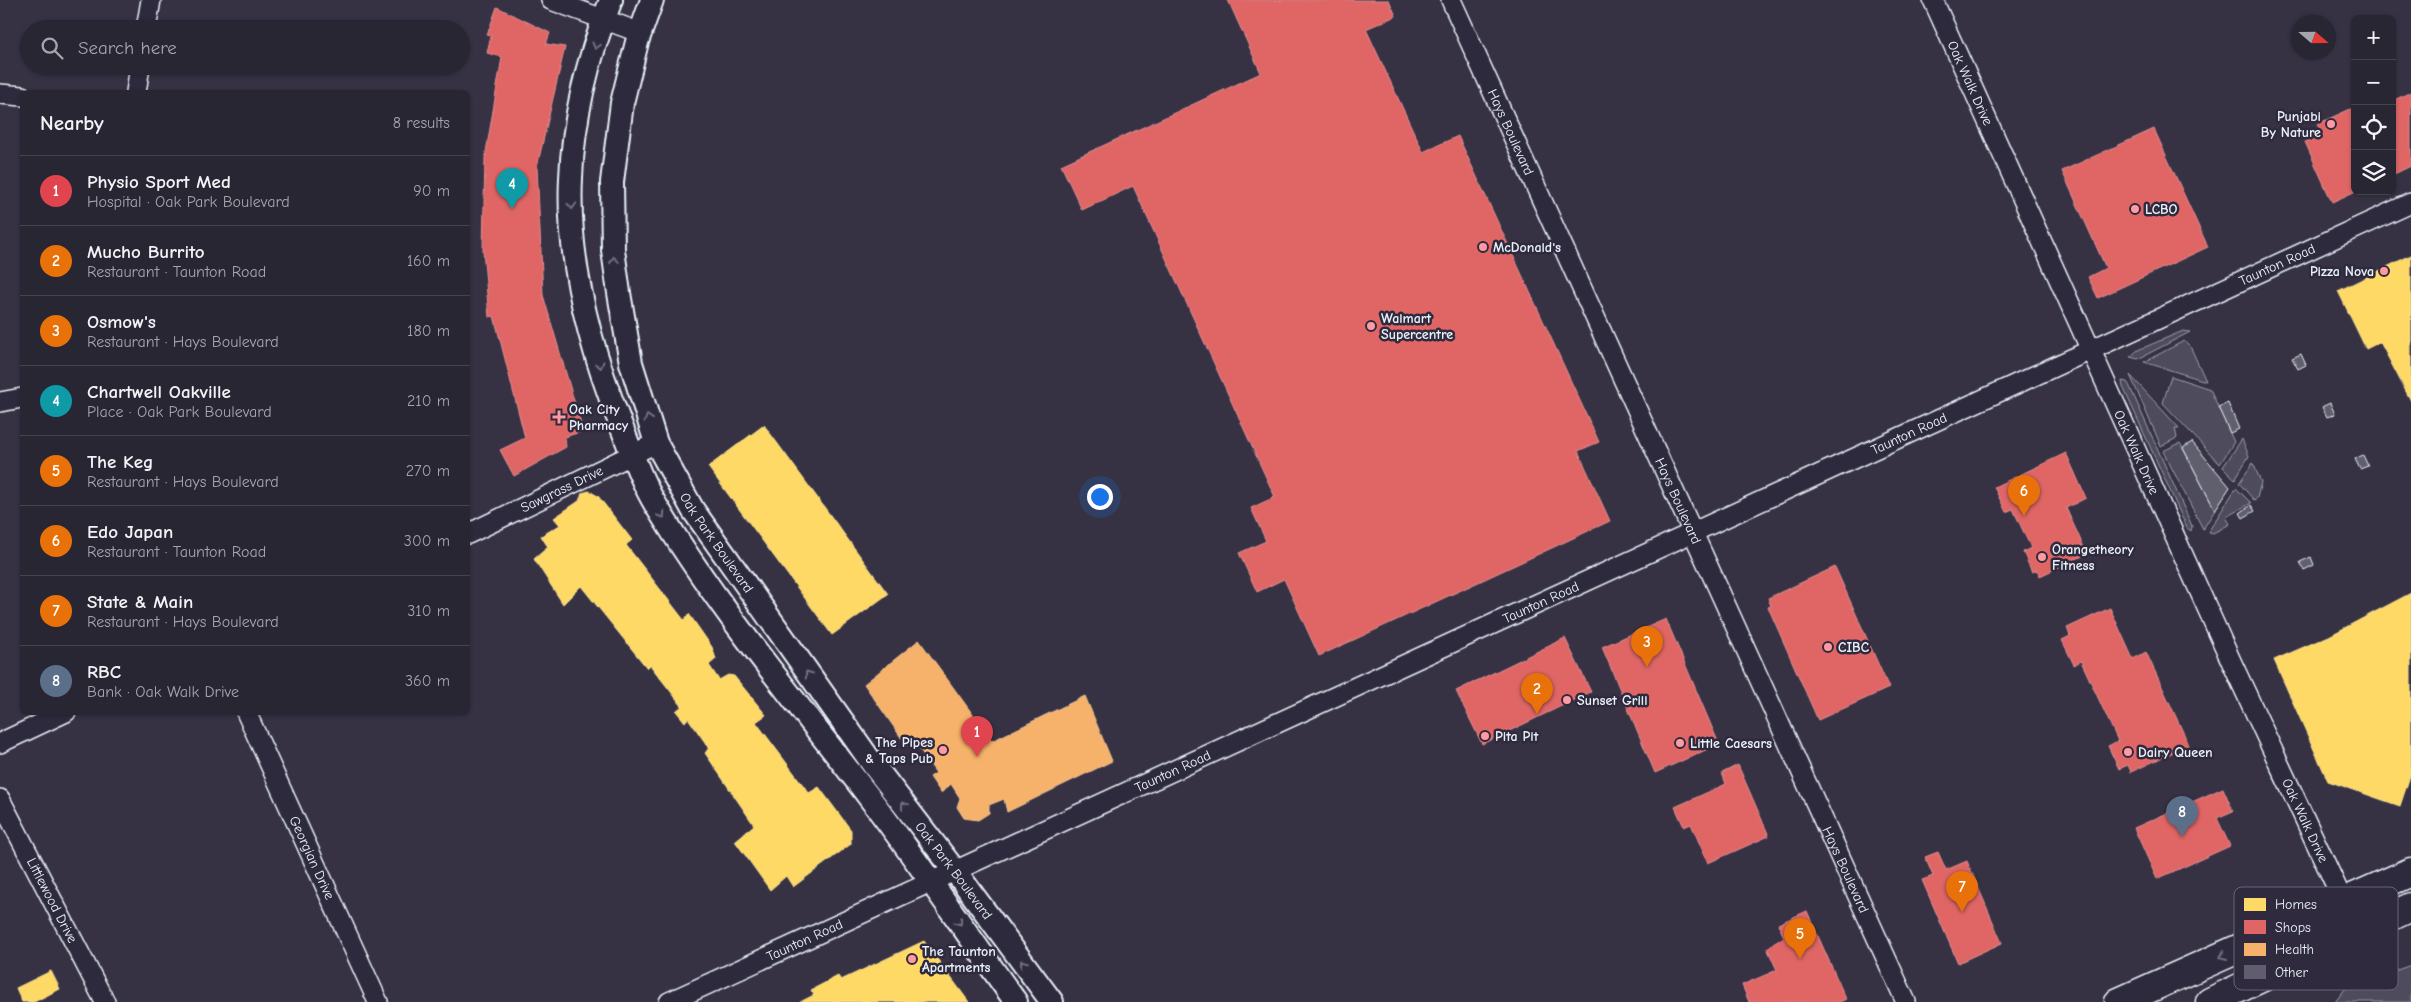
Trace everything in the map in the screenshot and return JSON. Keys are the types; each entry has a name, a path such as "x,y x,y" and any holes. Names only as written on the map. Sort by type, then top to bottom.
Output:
{"main road":[{"path":"2379,887 2411,872"},
{"path":"2398,913 2411,907"},
{"path":"2119,1002 2234,951"},
{"path":"2210,1002 2235,990"}],"street":[{"path":"148,20 151,0"},
{"path":"551,0 607,10 641,33"},
{"name":"Oak Park Boulevard","path":"652,0 622,103 612,182 613,250 631,363 656,443 698,518 872,763 1052,1002"},
{"name":"Hays Boulevard","path":"1451,0 1906,1002"},
{"name":"Oak Walk Drive","path":"1933,0 2231,661 2337,887"},
{"name":"Oak Park Boulevard","path":"607,10 582,95 576,131 571,178 573,221 576,263 584,312 606,389 632,454 655,504 741,632 870,798 1016,1002"},
{"path":"136,90 139,75"},
{"path":"0,94 20,96"},
{"name":"Taunton Road","path":"669,1002 2411,203"},
{"path":"0,402 20,398"},
{"name":"Sawgrass Drive","path":"470,533 656,443"},
{"path":"0,743 60,715"},
{"name":"Georgian Drive","path":"247,715 378,1002"},
{"name":"Littlewood Drive","path":"0,799 106,1002"}],"shaded area":[{"path":"2183,331 2190,332 2138,359 2130,357 2138,350"},
{"path":"2184,341 2190,346 2206,381 2144,362"},
{"path":"2130,375 2179,428 2175,428 2177,438 2161,446"},
{"path":"2171,376 2210,389 2234,442 2220,464 2163,403"},
{"path":"2122,381 2127,382 2129,385 2192,526 2191,531 2187,528 2123,387"},
{"path":"2242,439 2249,456 2235,479 2223,467"},
{"path":"2180,443 2215,510 2203,529 2163,451"},
{"path":"2253,463 2261,482 2257,498 2254,500 2239,483"},
{"path":"2236,488 2251,503 2226,517 2230,524 2213,533 2208,532"},
{"path":"2411,965 2411,1002 2335,1002 2344,990 2398,990 2398,970"}],"building: Homes":[{"path":"2411,255 2411,401 2380,342 2366,349 2338,291"},
{"path":"764,425 888,594 832,635 708,467"},
{"path":"589,491 598,496 632,540 626,545 684,620 689,614 712,647 716,659 709,665 719,680 728,675 734,676 766,715 756,722 809,793 819,787 851,830 851,844 793,887 786,876 770,890 735,841 754,825 705,753 709,748 688,718 685,722 676,711 682,706 650,665 647,668 581,586 563,604 534,559 548,547 541,536 560,525 554,518 579,501 582,493"},
{"path":"2411,593 2411,773 2400,806 2328,781 2274,660 2329,636"},
{"name":"The Taunton Apartments","path":"924,941 969,1002 800,1002 814,995 811,990 838,976 841,980"},
{"path":"51,971 60,989 34,1002 22,1002 16,988"}],"building: Shops":[{"name":"Walmart Supercentre","path":"1228,0 1389,0 1396,16 1366,29 1423,152 1458,136 1599,442 1578,451 1610,521 1319,656 1284,579 1257,592 1239,553 1266,541 1251,508 1275,497 1133,186 1082,210 1061,165 1261,73"},
{"path":"497,7 550,33 546,44 565,47 537,167 543,295 583,431 565,437 566,447 514,476 500,450 525,438 494,316 489,317 483,250 485,158 502,57 487,53 491,36 487,35"},
{"path":"2411,92 2411,166 2396,173 2396,105 2396,99"},
{"path":"2351,109 2351,193 2332,202 2305,142 2322,134 2317,124"},
{"name":"LCBO","path":"2154,129 2208,247 2098,298 2088,277 2106,268 2062,171"},
{"path":"2066,453 2086,498 2066,508 2087,554 2040,576 2037,570 2032,572 2023,552 2031,548 2013,509 2006,512 1994,487"},
{"name":"CIBC","path":"1835,567 1889,688 1818,720 1768,607 1771,606 1768,598"},
{"path":"2110,608 2133,659 2146,652 2189,745 2131,772 2128,765 2119,769 2108,746 2118,741 2081,661 2074,665 2062,640 2070,636 2067,628"},
{"path":"1666,619 1719,744 1655,773 1602,647"},
{"path":"1565,638 1591,692 1482,744 1456,691"},
{"path":"1738,765 1769,836 1708,863 1691,824 1684,827 1675,807 1726,784 1722,773"},
{"path":"2223,788 2233,811 2217,818 2230,846 2157,879 2134,828"},
{"path":"1938,852 1946,870 1967,861 2002,943 1958,963 1922,880 1933,876 1925,857"},
{"path":"1807,911 1846,999 1840,1002 1749,1002 1742,985 1777,970 1767,948 1784,937 1778,924"}],"building: Health":[{"path":"919,640 992,741 1085,696 1112,761 1007,812 1004,799 989,805 989,813 978,820 964,818 957,807 960,798 951,784 941,793 930,777 936,773 914,741 907,746 864,684"}],"building: Other":[{"path":"2301,354 2306,365 2298,369 2292,358"},
{"path":"2228,403 2239,429 2230,433 2218,407"},
{"path":"2330,403 2335,414 2327,417 2322,407"},
{"path":"2192,442 2230,487 2215,510 2183,448"},
{"path":"2363,455 2368,466 2360,469 2355,459"},
{"path":"2251,505 2255,511 2243,518 2240,513"},
{"path":"2311,557 2314,565 2304,570 2300,562"}],"place":[{"name":"Punjabi By Nature","path":"2331,124"},
{"name":"Chartwell Oakville","path":"512,209"},
{"name":"LCBO","path":"2135,209"},
{"name":"McDonald's","path":"1483,247"},
{"name":"Pizza Nova","path":"2384,271"},
{"name":"Walmart Supercentre","path":"1371,326"},
{"name":"Oak City Pharmacy","path":"559,417"},
{"name":"Edo Japan","path":"2024,516"},
{"name":"Orangetheory Fitness","path":"2042,557"},
{"name":"CIBC","path":"1828,647"},
{"name":"Osmow's","path":"1647,667"},
{"name":"Sunset Grill","path":"1567,700"},
{"name":"Mucho Burrito","path":"1537,714"},
{"name":"Pita Pit","path":"1485,736"},
{"name":"Little Caesars","path":"1680,743"},
{"name":"The Pipes & Taps Pub","path":"943,750"},
{"name":"Dairy Queen","path":"2128,752"},
{"name":"Physio Sport Med","path":"977,757"},
{"name":"RBC","path":"2182,837"},
{"name":"State & Main","path":"1962,912"},
{"name":"The Taunton Apartments","path":"912,959"},
{"name":"The Keg","path":"1800,959"}]}
